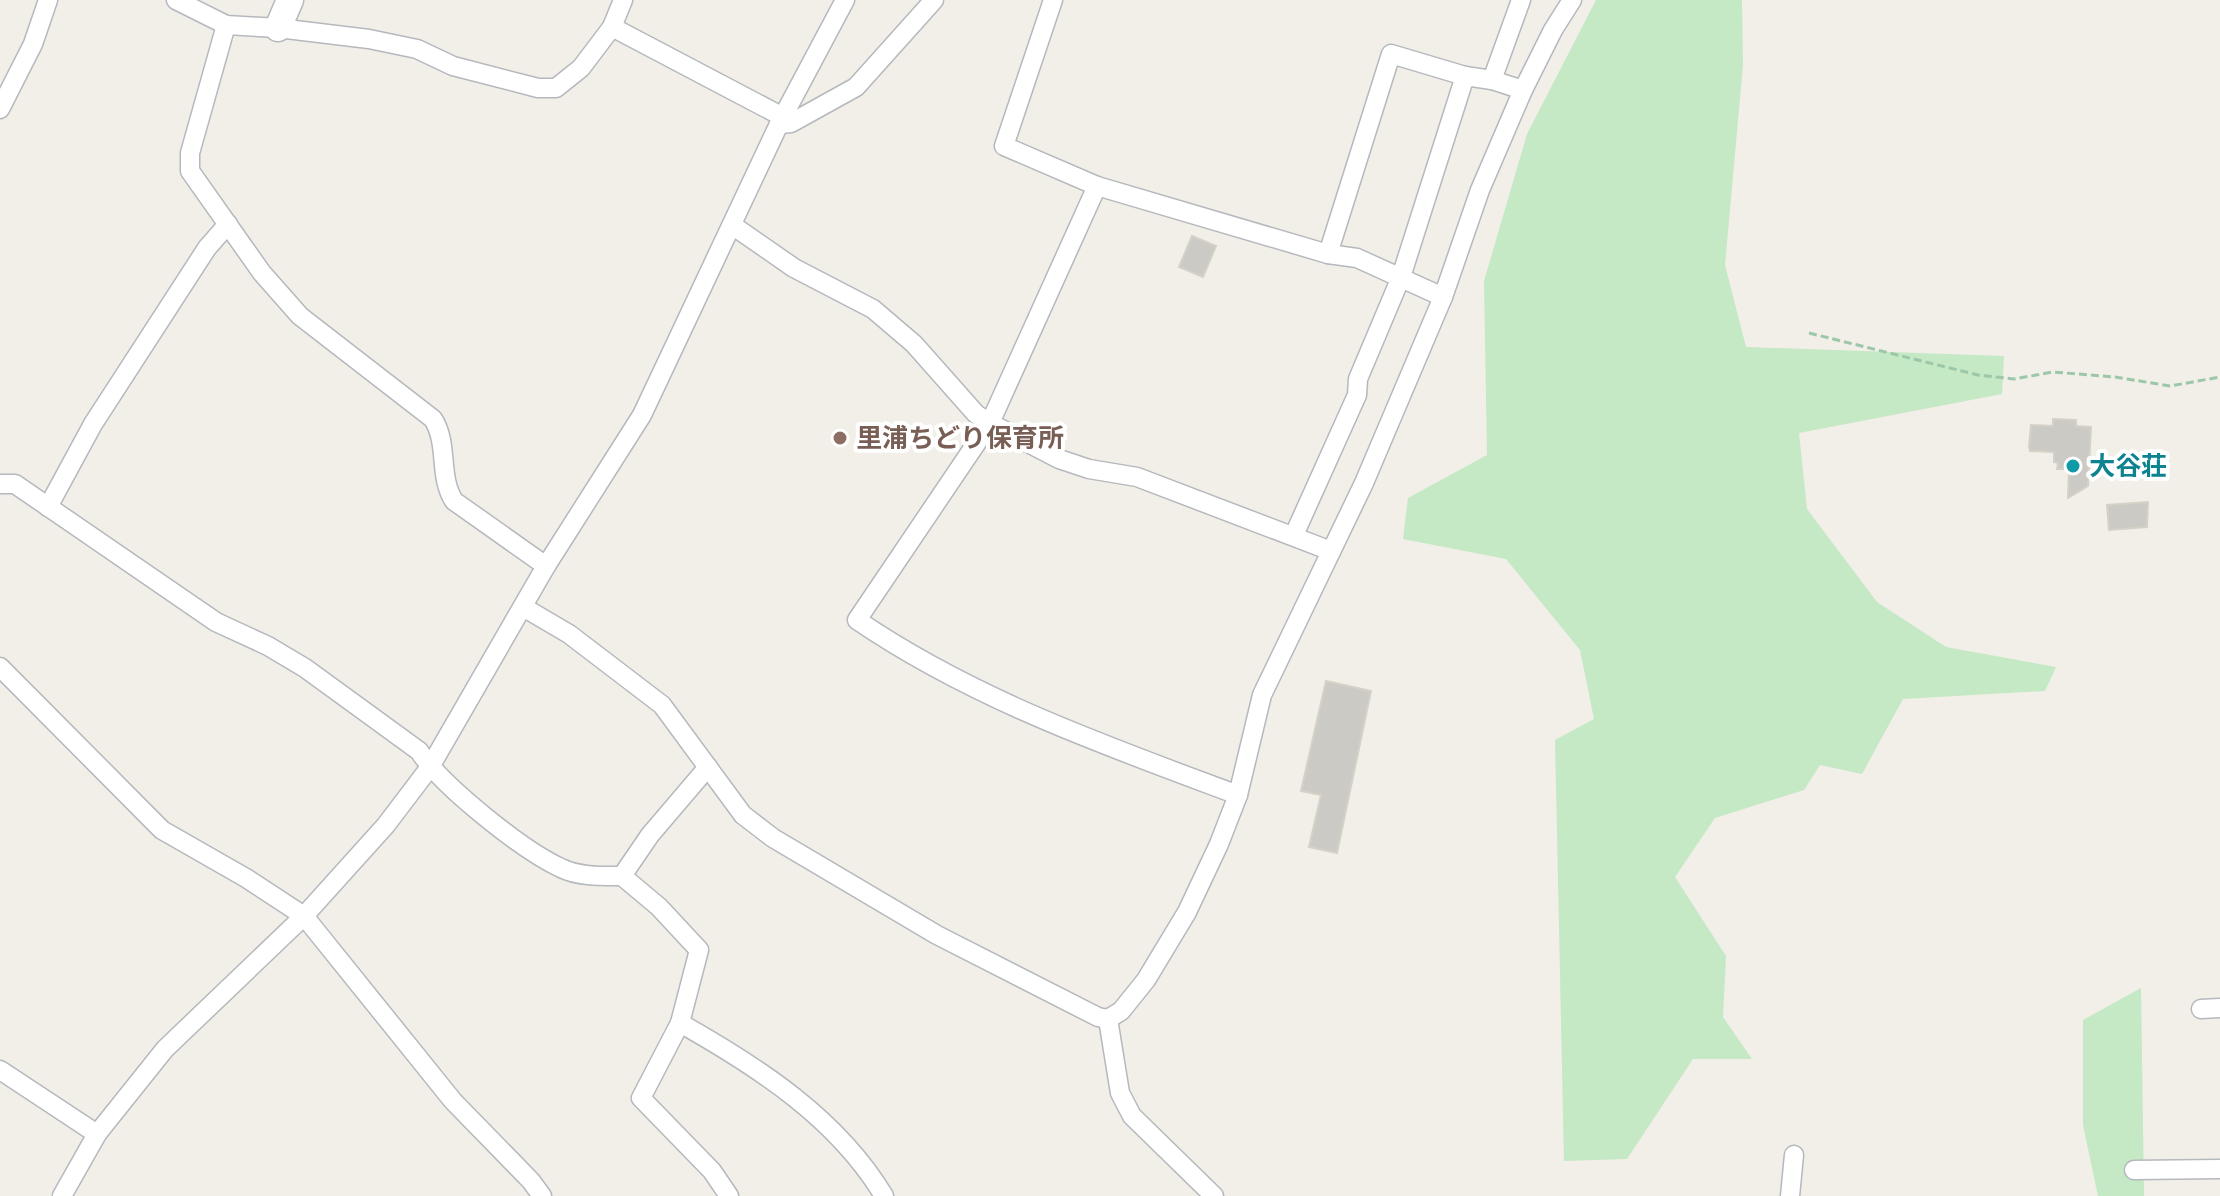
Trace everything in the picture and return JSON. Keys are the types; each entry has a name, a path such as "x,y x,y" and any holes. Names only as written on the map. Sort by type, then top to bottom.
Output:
{"street":[{"path":"0,109 33,44 48,0"},
{"path":"176,0 226,25 369,39 417,49 453,66 538,88 556,88 581,68 612,27 623,0"},
{"path":"278,28 290,0"},
{"path":"62,1196 97,1134 165,1049 304,916 386,825 430,767 546,566 642,415 781,120 845,0"},
{"path":"612,27 791,123 856,87 934,0"},
{"path":"1053,0 1004,146 1097,186 1328,254 1357,258 1443,297"},
{"path":"1492,80 1521,0"},
{"path":"523,607 569,634 662,705 743,815 792,850 937,935 1098,1017 1108,1019 1121,1011 1146,980 1187,912 1219,844 1238,795 1262,695 1364,483 1443,297 1480,190 1523,90 1572,0"},
{"path":"226,25 190,153 190,171 262,273 300,316 433,419 441,431 446,489 454,501 546,566"},
{"path":"1328,254 1391,54 1523,90"},
{"path":"1294,535 1357,395 1358,379 1401,277 1465,76"},
{"path":"1097,186 990,423 857,620 892,644 968,685 1084,738 1238,795"},
{"path":"48,507 93,424 207,248 228,224"},
{"path":"732,225 794,268 873,309 914,344 976,414 990,423 1059,459 1089,469 1137,477 1331,551"},
{"path":"0,484 15,484 216,622 268,646 305,668 419,751 430,767 489,819 563,869 598,876 622,876 659,907 699,950 680,1023 641,1098 712,1171 729,1196"},
{"path":"0,667 162,830 246,878 304,916 453,1101 542,1196"},
{"path":"622,876 650,835 708,767"},
{"path":"2201,1009 2220,1008"},
{"path":"1108,1019 1120,1093 1132,1116 1214,1196"},
{"path":"680,1023 744,1059 842,1138 865,1165 884,1196"},
{"path":"0,1070 97,1134"},
{"path":"1790,1196 1794,1155"},
{"path":"2134,1170 2220,1169"}],"path":[{"path":"1809,333 1978,375 2014,379 2053,372 2115,377 2170,386 2220,377"}],"green space":[{"path":"1596,0 1742,0 1743,65 1725,265 1746,347 2004,356 2002,394 1799,433 1807,509 1877,602 1946,647 2056,667 2045,691 1903,699 1862,774 1820,765 1804,790 1715,818 1675,877 1726,956 1723,1017 1752,1059 1693,1059 1627,1159 1564,1161 1555,740 1594,719 1580,650 1506,559 1403,539 1408,498 1487,455 1484,281 1527,134"},
{"path":"2141,988 2144,1196 2098,1196 2083,1125 2083,1020"}],"building":[{"path":"1192,236 1216,246 1203,277 1179,267"},
{"name":"大谷荘","path":"2053,419 2076,420 2076,426 2091,427 2088,486 2068,498 2069,469 2057,469 2054,452 2030,451 2029,447 2031,425 2053,426"},
{"name":"大谷荘","path":"2148,502 2147,527 2109,530 2107,505"},
{"path":"1326,681 1371,691 1337,853 1309,847 1321,795 1301,791"}],"place":[{"name":"里浦ちどり保育所","path":"840,438"},
{"name":"大谷荘","path":"2073,466"}]}
